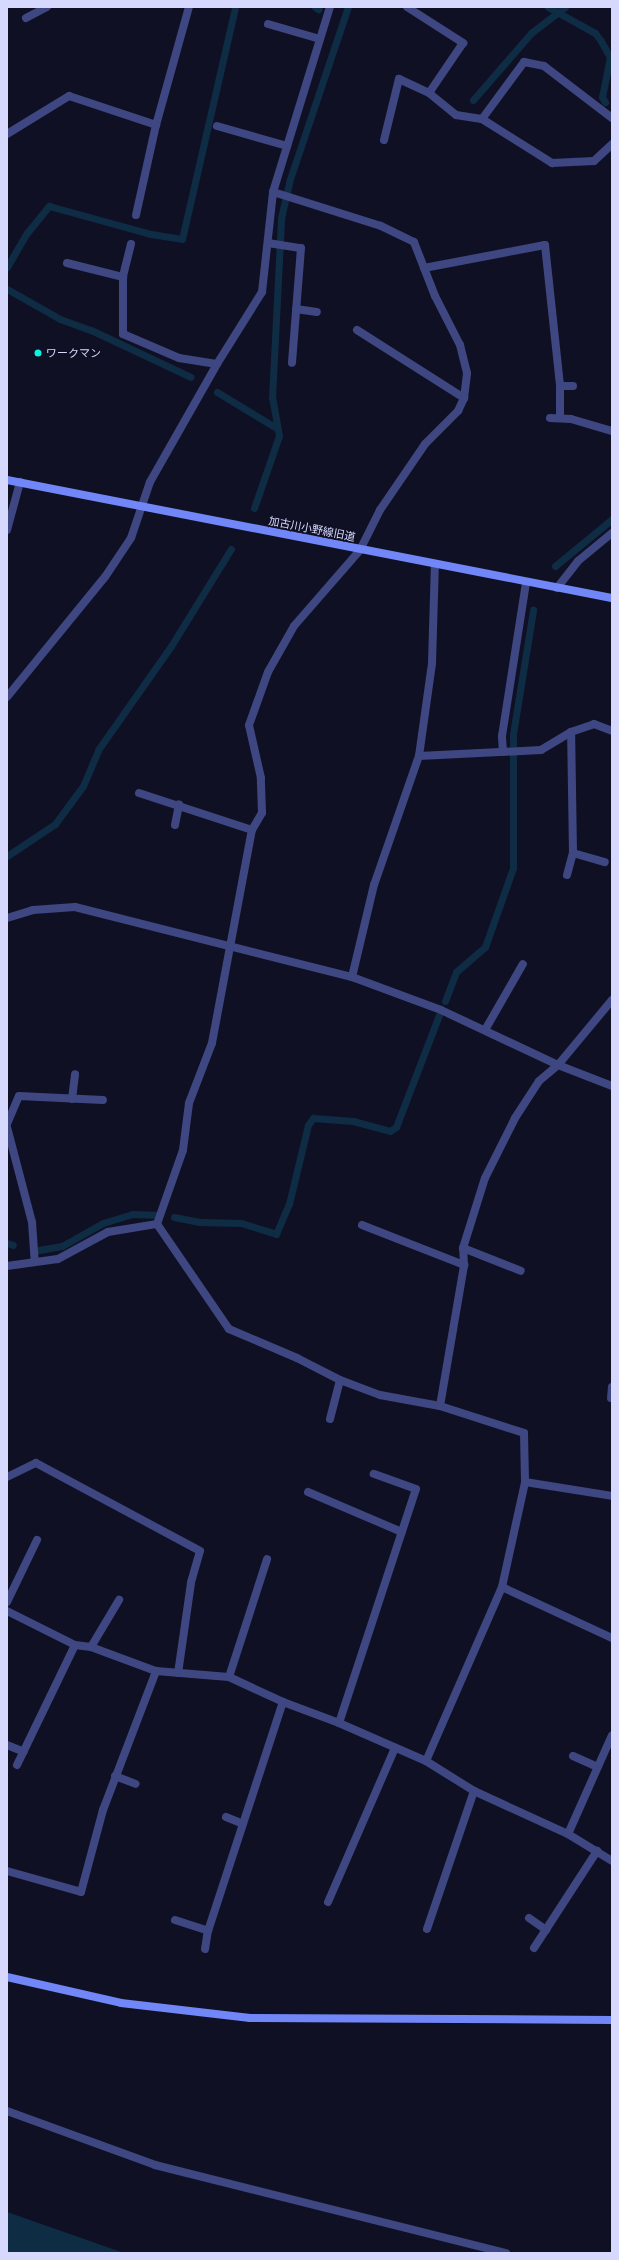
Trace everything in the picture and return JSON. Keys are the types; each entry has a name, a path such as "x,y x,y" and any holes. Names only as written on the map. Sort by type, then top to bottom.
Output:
{"street":[{"path":"26,18 48,7"},
{"path":"136,215 156,124 189,7"},
{"path":"7,696 106,577 131,538 150,482 208,379 262,292 271,244 274,193 330,7"},
{"path":"407,7 463,43 429,93"},
{"path":"268,24 320,39"},
{"path":"482,119 524,62 544,66 612,118"},
{"path":"384,140 399,79 429,93 456,115 482,119 552,163 594,161 612,144"},
{"path":"7,134 68,96 156,124"},
{"path":"217,126 287,146"},
{"path":"157,1224 182,1150 189,1103 212,1043 252,830 262,813 261,778 249,725 268,672 294,626 360,550 380,510 416,456 425,444 458,412 464,398 467,373 460,345 424,268 414,242 381,226 274,193"},
{"path":"131,244 122,277 123,334 179,358 217,364"},
{"path":"271,244 301,248 292,363"},
{"path":"424,268 545,245 560,386 560,414"},
{"path":"67,263 122,277"},
{"path":"296,309 317,312"},
{"path":"357,330 464,398"},
{"path":"560,386 573,386"},
{"path":"550,418 571,419 612,431"},
{"name":"加古川小野線旧道","path":"7,480 612,598"},
{"path":"7,530 20,482"},
{"path":"557,588 578,562 612,533"},
{"path":"352,977 374,885 419,756 432,664 435,564"},
{"path":"503,752 502,736 526,582"},
{"path":"419,756 541,750 571,732 594,724 612,732"},
{"path":"567,875 573,853 571,732"},
{"path":"139,793 179,804 252,830"},
{"path":"175,825 179,804"},
{"path":"573,853 605,862"},
{"path":"7,918 33,910 76,907 230,944 352,977 441,1010 558,1065 612,1086"},
{"path":"485,1030 523,964"},
{"path":"440,1406 464,1265 463,1248 485,1178 515,1118 539,1080 558,1065 612,1000"},
{"path":"72,1099 75,1074"},
{"path":"36,1261 32,1222 7,1126 19,1096 103,1100"},
{"path":"7,1266 58,1259 108,1232 157,1224"},
{"path":"157,1224 229,1329 297,1358 340,1380 380,1395 440,1406 524,1433 526,1482 502,1587 426,1761"},
{"path":"362,1225 464,1265"},
{"path":"463,1248 521,1271"},
{"path":"330,1419 340,1380"},
{"path":"611,1398 612,1387"},
{"path":"7,1477 36,1463 200,1551 191,1583 178,1673"},
{"path":"339,1723 416,1489 374,1474"},
{"path":"526,1482 612,1496"},
{"path":"308,1492 402,1532"},
{"path":"7,1602 37,1540"},
{"path":"229,1677 267,1558"},
{"path":"502,1587 612,1638"},
{"path":"90,1647 119,1600"},
{"path":"7,1611 75,1645 90,1647 156,1671 229,1677 283,1702 339,1723 426,1761 474,1790 568,1834 612,1861"},
{"path":"17,1765 75,1645"},
{"path":"7,1871 81,1892 103,1810 156,1671"},
{"path":"206,1949 208,1931 283,1702"},
{"path":"568,1834 612,1735"},
{"path":"7,1745 24,1752"},
{"path":"328,1902 395,1748"},
{"path":"573,1756 598,1767"},
{"path":"116,1776 136,1784"},
{"path":"427,1929 474,1790"},
{"path":"226,1817 244,1824"},
{"path":"534,1948 597,1851"},
{"path":"528,1918 546,1930"},
{"path":"175,1920 208,1931"},
{"path":"7,1977 121,2003 250,2018 612,2020"},
{"path":"7,2111 155,2165 506,2253"}],"water":[{"path":"7,2212 124,2253 7,2253"}],"waterway":[{"path":"7,267 27,233 49,206 151,234 182,239 235,7"},
{"path":"254,508 279,436 272,398 281,218 289,182 348,7"},
{"path":"548,7 595,33 601,41 610,57 602,97 605,102"},
{"path":"473,100 531,33 565,7"},
{"path":"7,289 60,319 91,330 191,377"},
{"path":"217,392 278,429"},
{"path":"555,566 612,519"},
{"path":"7,856 55,824 83,786 98,750 171,646 231,549"},
{"path":"445,1001 456,972 485,947 513,868 513,734 533,610"},
{"path":"174,1217 200,1222 241,1223 276,1234 289,1204 308,1125 313,1118 353,1121 390,1131 396,1127 439,1015"},
{"path":"39,1250 62,1246 103,1223 132,1214 155,1215"},
{"path":"7,1243 13,1245"}],"place":[{"name":"ワークマン","path":"38,353"}]}
